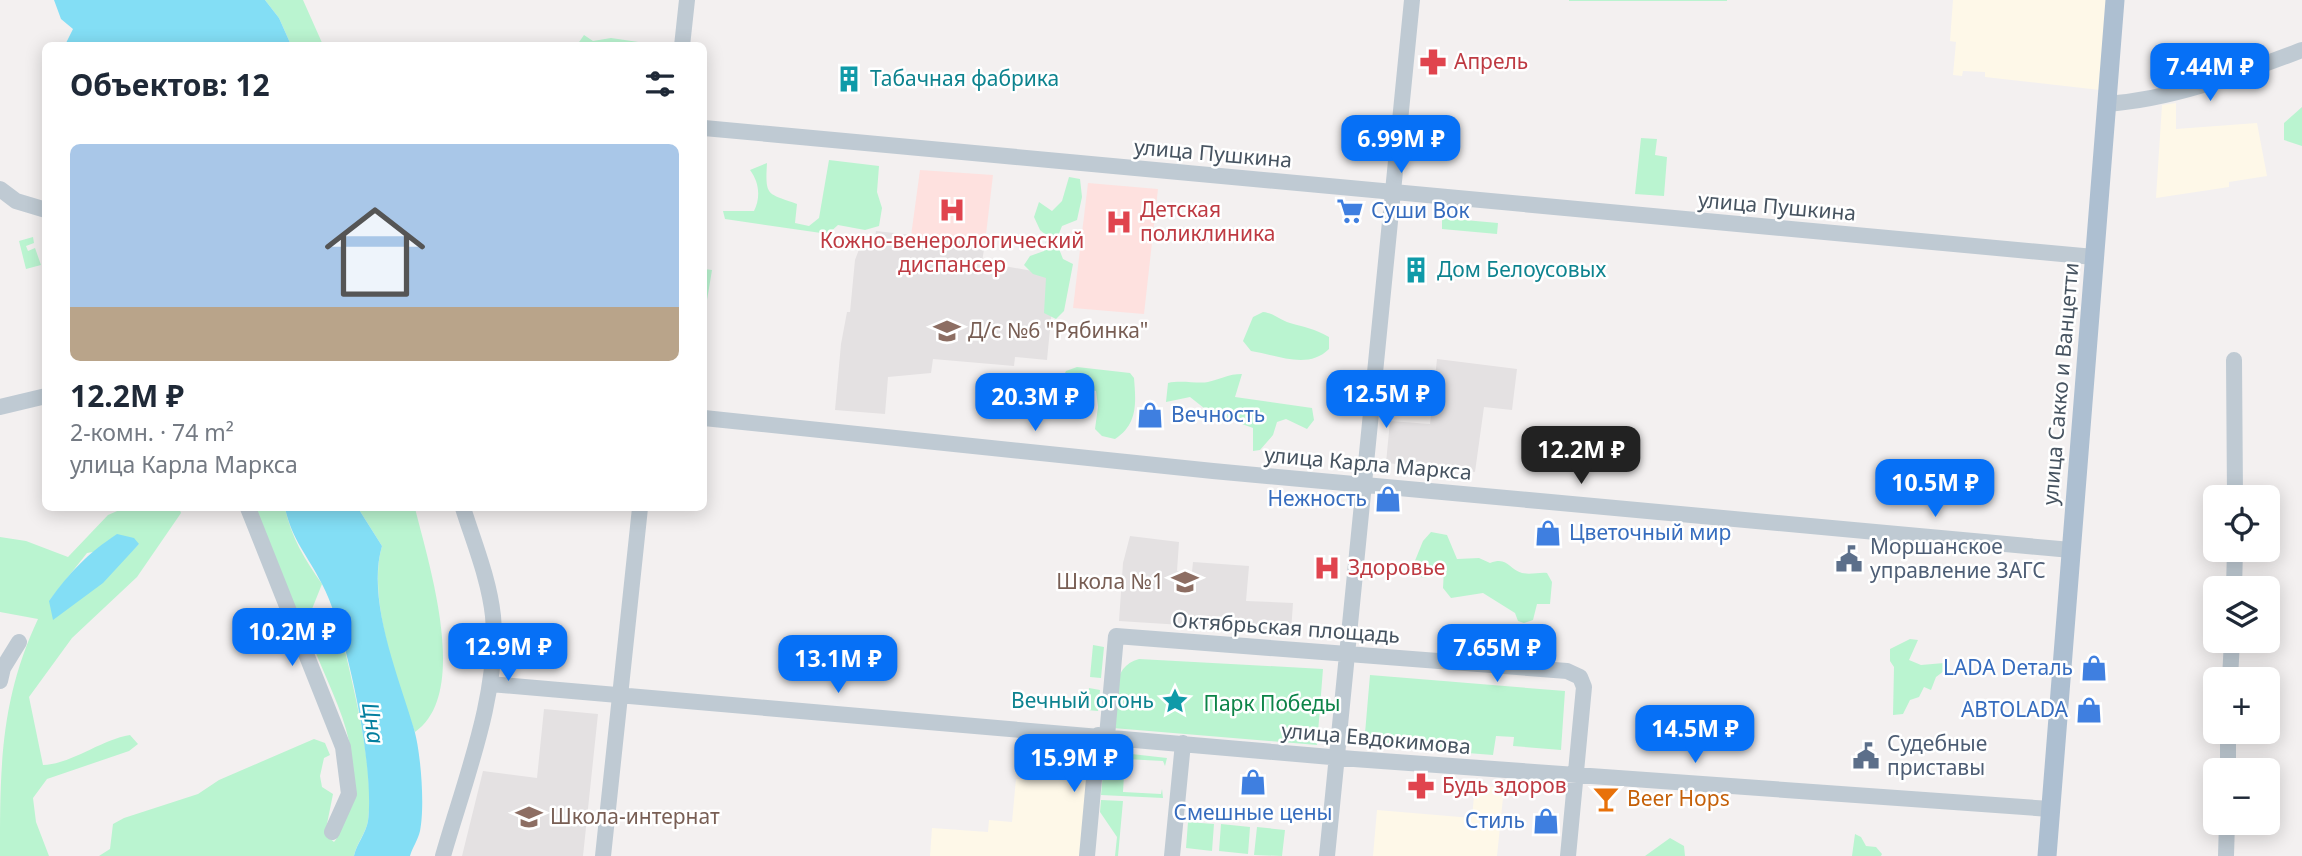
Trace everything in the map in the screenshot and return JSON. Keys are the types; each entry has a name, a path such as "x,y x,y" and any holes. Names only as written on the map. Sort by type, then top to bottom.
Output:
{"main road":[{"name":"улица Сакко и Ванцетти","path":"2046,856 2115,0"}],"street":[{"path":"682,42 687,0"},
{"path":"1327,856 1412,0"},
{"path":"2106,104 2143,102 2184,92 2302,50"},
{"name":"улица Пушкина","path":"707,128 2094,257"},
{"path":"1,190 16,201 42,209"},
{"path":"2234,360 2235,485"},
{"path":"0,407 42,397"},
{"name":"улица Карла Маркса","path":"707,418 1362,484 2071,550"},
{"path":"249,511 344,747 349,794 332,832"},
{"path":"443,856 490,684 494,646 493,615 487,583 464,511"},
{"path":"603,856 640,511"},
{"name":"Октябрьская площадь","path":"1087,856 1115,636 1567,671 1580,677 1584,687 1568,856"},
{"path":"0,681 3,668 19,642"},
{"name":"улица Евдокимова","path":"490,684 1336,757 2050,809"},
{"path":"1172,856 1183,743"},
{"path":"2226,856 2227,835"}],"shaded area":[{"path":"1953,0 2107,0 2100,90 1985,77 1985,72 1963,71 1962,76 1953,75 1956,42 1950,41"},
{"path":"2176,103 2176,129 2257,123 2267,176 2229,182 2229,187 2156,198 2162,105"},
{"name":"Кожно-венерологический диспансер","path":"920,170 993,175 985,243 911,236"},
{"name":"Детская поликлиника","path":"1088,183 1158,189 1144,314 1073,308"},
{"name":"Д/с №6 \"Рябинка\"","path":"876,231 985,243 982,262 1049,274 1054,288 1047,360 1015,357 1014,366 933,359 931,373 888,377 885,414 835,410 841,344 847,312 850,312 855,260 861,244 874,245"},
{"path":"1437,359 1517,369 1512,410 1484,407 1475,472 1386,463 1390,421 1430,424"},
{"name":"Школа №1","path":"1130,536 1179,542 1177,571 1192,572 1193,562 1249,566 1246,601 1293,603 1291,632 1119,621 1123,563"},
{"name":"Школа-интернат","path":"544,709 598,714 583,856 462,856 483,771 537,778"},
{"path":"1061,739 1089,744 1091,747 1080,856 930,856 932,828 988,832 989,820 1012,822 1016,779 1065,780 1066,767 1058,766"},
{"path":"1475,785 1504,788 1497,856 1373,856 1377,810 1472,818"}],"green space":[{"path":"265,0 303,0 322,42 290,42 279,18"},
{"path":"1569,0 1727,1 1569,1"},
{"path":"584,35 593,41 611,38 638,42 579,42"},
{"path":"2302,107 2302,146 2284,140 2284,123"},
{"path":"1641,138 1657,139 1655,155 1667,157 1664,196 1635,194"},
{"path":"829,160 879,166 877,192 882,208 879,226 865,230 838,225 828,234 725,219 723,211 754,211 758,190 750,170 767,163 770,192 797,204 795,223 809,226 819,218"},
{"path":"1069,177 1080,179 1082,197 1077,220 1062,226 1056,241 1063,259 1073,264 1064,311 1056,319 1044,313 1046,278 1033,274 1024,265 1030,256 1044,251 1047,236 1040,230 1034,217 1039,202 1052,211 1062,201"},
{"path":"1442,218 1498,223 1497,234 1442,229"},
{"path":"33,237 34,243 26,246 28,251 35,248 41,265 26,269 19,241"},
{"path":"707,269 712,270 707,300"},
{"path":"1263,312 1329,337 1329,349 1312,359 1302,360 1251,351 1243,341 1253,317"},
{"path":"1077,367 1130,373 1134,378 1135,404 1132,420 1115,439 1102,436 1095,429 1098,407 1096,391 1060,383 1066,371"},
{"path":"1242,374 1235,397 1312,408 1314,420 1307,429 1286,419 1277,422 1273,435 1260,450 1253,451 1253,428 1209,412 1190,397 1166,402 1168,383 1213,381"},
{"path":"117,511 181,513 137,577 72,638 29,697 43,765 65,761 130,735 138,744 129,751 47,779 33,798 36,822 49,856 0,856 2,764 9,706 25,649 38,619 0,612 0,537 26,541 68,557 108,515","holes":["139,544 121,561 49,601 87,553"]},
{"path":"256,511 286,511 299,548 322,584 312,609 296,617"},
{"path":"360,511 416,511 435,592 443,658 440,688 432,713 415,732 393,665 381,614 378,567 382,546"},
{"path":"1431,532 1447,535 1457,559 1479,558 1490,563 1501,561 1522,573 1547,573 1552,582 1550,604 1537,604 1533,620 1524,623 1518,621 1515,613 1483,593 1451,598 1443,588 1444,569 1435,568 1426,578 1415,576 1412,568 1423,541"},
{"path":"340,628 361,725 368,775 368,821 354,856 99,856 110,849 113,824 124,818 198,794 219,780 314,739 325,743 330,755 324,758 320,776 322,787 333,794 325,834 334,842 347,808 350,778 349,741 314,648 328,633"},
{"path":"1910,639 1918,640 1909,660 1921,665 1944,663 1944,671 1936,677 1931,690 1924,687 1919,697 1910,700 1903,714 1893,715 1894,667 1890,661 1890,649"},
{"path":"1093,645 1104,647 1101,678 1090,677"},
{"name":"Парк Победы","path":"1139,659 1323,669 1317,745 1113,728 1114,697 1119,678 1123,669"},
{"path":"1370,675 1565,691 1561,750 1513,746 1514,737 1496,736 1493,755 1364,745"},
{"path":"1089,688 1100,690 1098,711 1087,710"},
{"path":"1105,751 1167,758 1165,766 1163,761 1125,759 1123,792 1161,794 1162,789 1163,798 1101,795"},
{"path":"1101,800 1123,801 1118,856 1115,856 1117,837 1100,812"},
{"path":"1188,822 1214,824 1212,851 1186,848"},
{"path":"1221,824 1250,827 1248,854 1219,851"},
{"path":"1257,827 1285,830 1282,856 1254,855"},
{"path":"1855,834 1861,837 1866,846 1876,847 1881,856 1852,856"},
{"path":"1670,838 1684,846 1685,856 1645,856"}],"water":[{"path":"54,0 265,0 279,18 290,42 66,42 73,29 61,19"},
{"name":"Цна","path":"286,511 360,511 382,546 378,567 381,614 414,729 420,765 421,821 410,856 354,856 367,825 369,798 357,701 341,634 331,606"},
{"path":"117,534 134,538 139,544 103,583 53,620 49,601 88,556"}],"place":[{"name":"Апрель","path":"1433,62"},
{"name":"Табачная фабрика","path":"849,79"},
{"name":"Кожно-венерологический диспансер","path":"952,210"},
{"name":"Суши Вок","path":"1350,211"},
{"name":"Детская поликлиника","path":"1119,222"},
{"name":"Дом Белоусовых","path":"1416,270"},
{"name":"Д/с №6 \"Рябинка\"","path":"947,331"},
{"name":"Вечность","path":"1150,415"},
{"name":"Нежность","path":"1388,499"},
{"name":"Цветочный мир","path":"1548,533"},
{"name":"Моршанское управление ЗАГС","path":"1849,559"},
{"name":"Здоровье","path":"1327,568"},
{"name":"Школа №1","path":"1185,582"},
{"name":"LADA Dеталь","path":"2094,668"},
{"name":"Вечный огонь","path":"1175,701"},
{"name":"АВТОLADA","path":"2089,710"},
{"name":"Судебные приставы","path":"1866,756"},
{"name":"Смешные цены","path":"1253,782"},
{"name":"Будь здоров","path":"1421,786"},
{"name":"Beer Hops","path":"1606,799"},
{"name":"Школа-интернат","path":"529,817"},
{"name":"Стиль","path":"1546,821"}]}
